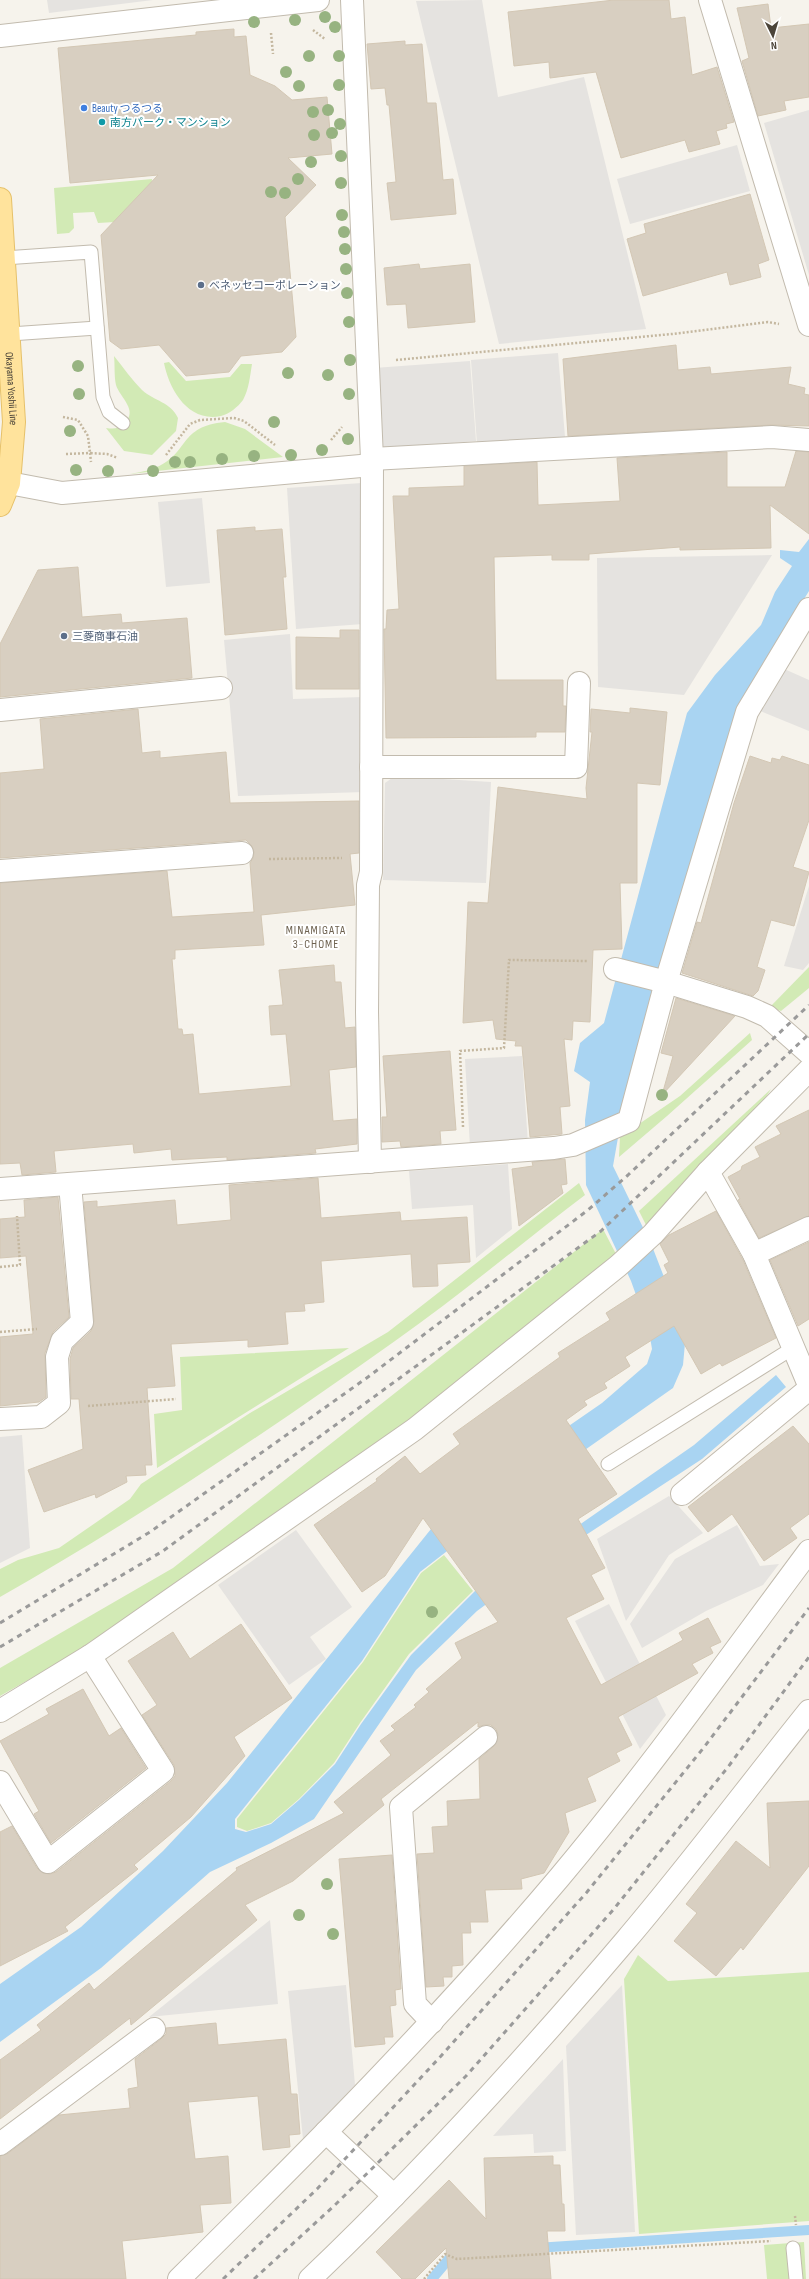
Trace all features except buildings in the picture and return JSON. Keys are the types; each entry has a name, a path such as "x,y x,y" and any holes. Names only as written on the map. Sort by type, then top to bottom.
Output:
{"main road":[{"name":"Okayama Yoshii Line","path":"0,199 10,334 14,422 10,483 0,505"}],"street":[{"path":"0,36 318,0"},
{"path":"352,0 372,462 371,872 368,886 367,1004 370,1162"},
{"path":"710,0 808,322"},
{"path":"10,483 62,493 372,462 772,437 809,440"},
{"path":"7,1188 554,1148 583,1142 629,1121 664,981 747,712 809,609"},
{"path":"371,767 576,767 579,683"},
{"path":"0,710 222,688"},
{"path":"0,871 242,853"},
{"path":"616,970 664,981 747,1007 767,1016 809,1053"},
{"path":"0,1711 90,1656 415,1429 618,1266 653,1234 708,1172 809,1070"},
{"path":"708,1172 754,1254 809,1385"},
{"path":"0,1419 41,1417 59,1404 57,1357 62,1341 82,1322 70,1184"},
{"path":"754,1254 809,1228"},
{"path":"682,1494 809,1388"},
{"path":"179,2279 326,2132 432,2022 559,1878 806,1562"},
{"path":"0,1782 48,1862 163,1771 90,1656"},
{"path":"310,2279 394,2196 485,2102 627,1939 809,1711"},
{"path":"432,2022 415,2004 401,1806 486,1737"},
{"path":"0,2144 154,2029"},
{"path":"326,2132 394,2196"}],"lane":[{"path":"4,258 91,252 103,397 109,412 123,423"},
{"path":"10,334 97,328"},
{"path":"608,1464 793,1348"},
{"path":"793,2248 796,2279"}],"path":[{"path":"306,31 313,30 326,39 327,45"},
{"path":"265,34 278,33"},
{"path":"271,34 273,54"},
{"path":"368,362 808,322"},
{"path":"64,417 78,420 88,436 90,452"},
{"path":"164,456 190,424 200,420 234,418 244,421 275,445 282,447"},
{"path":"328,442 345,422"},
{"path":"66,454 90,452 107,454 121,459"},
{"path":"242,853 246,859 371,858"},
{"path":"464,1155 460,1051 504,1048 509,960 609,962 616,970"},
{"path":"0,1267 20,1265 7,1188"},
{"path":"53,1408 176,1399"},
{"path":"796,2216 796,2226"},
{"path":"424,2279 445,2254 452,2258 772,2241"}],"green space":[{"path":"152,179 149,220 98,223 94,212 73,213 74,228 69,233 57,234 54,188"},
{"path":"114,356 142,390 171,408 178,418 176,431 152,455 124,451 106,428 120,427 128,419 130,414 127,404 116,385"},
{"path":"169,362 186,381 230,377 241,364 252,364 245,396 236,408 224,415 209,417 199,414 182,402 170,383 164,363"},
{"path":"225,422 245,429 283,457 130,474 157,467 175,455 192,434 199,429"},
{"path":"809,967 809,988 781,1011 770,1007"},
{"path":"750,1033 752,1040 619,1157 620,1137 680,1096"},
{"path":"771,1089 759,1108 647,1227 639,1211"},
{"path":"579,1183 585,1195 395,1341 201,1474 102,1537 0,1597 0,1569 18,1560 59,1548 130,1499 141,1484 250,1413 388,1332"},
{"path":"603,1229 616,1254 409,1422 95,1642 0,1696 0,1668 173,1568"},
{"path":"349,1348 157,1468 154,1414 182,1410 180,1357"},
{"path":"444,1555 473,1591 409,1654 360,1723 334,1763 299,1799 271,1823 247,1831 237,1827 237,1819 363,1662 421,1573"},
{"path":"638,1955 668,1981 809,1972 809,2221 639,2234 624,1979"},
{"path":"804,2242 806,2279 767,2279 764,2245"}],"shaded area":[{"path":"47,0 153,0 49,13"},
{"path":"482,0 498,97 584,77 646,329 499,344 416,1"},
{"path":"809,110 809,275 764,123"},
{"path":"737,145 750,191 630,224 617,179"},
{"path":"558,353 565,437 477,444 471,360"},
{"path":"470,361 476,441 381,449 374,368"},
{"path":"362,483 363,624 296,629 287,488"},
{"path":"202,498 210,583 166,587 158,502"},
{"path":"772,555 684,695 598,687 597,558"},
{"path":"290,634 293,699 364,697 364,792 238,796 224,640"},
{"path":"782,668 809,680 809,731 758,710"},
{"path":"395,776 491,782 486,883 383,880 385,783"},
{"path":"809,886 809,963 803,970 784,966"},
{"path":"522,1056 528,1144 470,1147 465,1059"},
{"path":"508,1164 512,1229 476,1258 473,1205 412,1209 409,1171"},
{"path":"22,1435 30,1548 0,1563 0,1437"},
{"path":"669,1496 703,1533 669,1555 626,1621 597,1539"},
{"path":"737,1525 760,1566 779,1564 763,1585 706,1611 642,1648 630,1624 675,1559"},
{"path":"296,1530 352,1607 310,1637 326,1659 289,1685 218,1585"},
{"path":"609,1604 666,1715 640,1749 575,1621"},
{"path":"270,1920 278,2004 149,2017"},
{"path":"346,1985 355,2085 303,2139 288,1991"},
{"path":"622,1985 635,2232 576,2235 566,2046"},
{"path":"563,2059 566,2151 534,2153 533,2134 493,2136"}],"water":[{"path":"809,539 809,591 737,707 692,860 622,1115 613,1166 652,1246 681,1321 685,1343 683,1365 673,1388 508,1504 420,1572 362,1661 235,1819 235,1829 246,1832 271,1824 299,1800 335,1764 361,1724 411,1655 476,1590 582,1523 694,1445 776,1375 786,1387 702,1459 534,1569 477,1611 416,1670 314,1819 271,1843 210,1872 101,1968 0,2042 0,1984 81,1927 163,1851 227,1783 435,1524 505,1470 602,1403 647,1364 652,1349 649,1331 631,1281 586,1185 585,1120 590,1082 574,1071 580,1043 604,1023 687,713 715,675 761,625 775,592 792,566 780,558 780,550 799,552"}],"waterway":[{"path":"536,2248 809,2230"},
{"path":"432,2279 453,2254 456,2253"}],"railway":[{"path":"0,1623 150,1532 368,1377 588,1210 628,1175 809,1005"},
{"path":"0,1647 163,1551 601,1231 809,1034"},
{"path":"223,2279 317,2189 441,2056 587,1892 705,1746 809,1608"},
{"path":"254,2279 335,2205 466,2076 613,1910 728,1767 809,1657"}],"place":[{"name":"Beauty つるつる","path":"84,108"},
{"name":"南方パーク・マンション","path":"102,122"},
{"name":"ベネッセコーポレーション","path":"201,285"},
{"name":"三菱商事石油","path":"64,636"}],"district":[{"name":"MINAMIGATA 3-CHOME","path":"316,937"}]}
